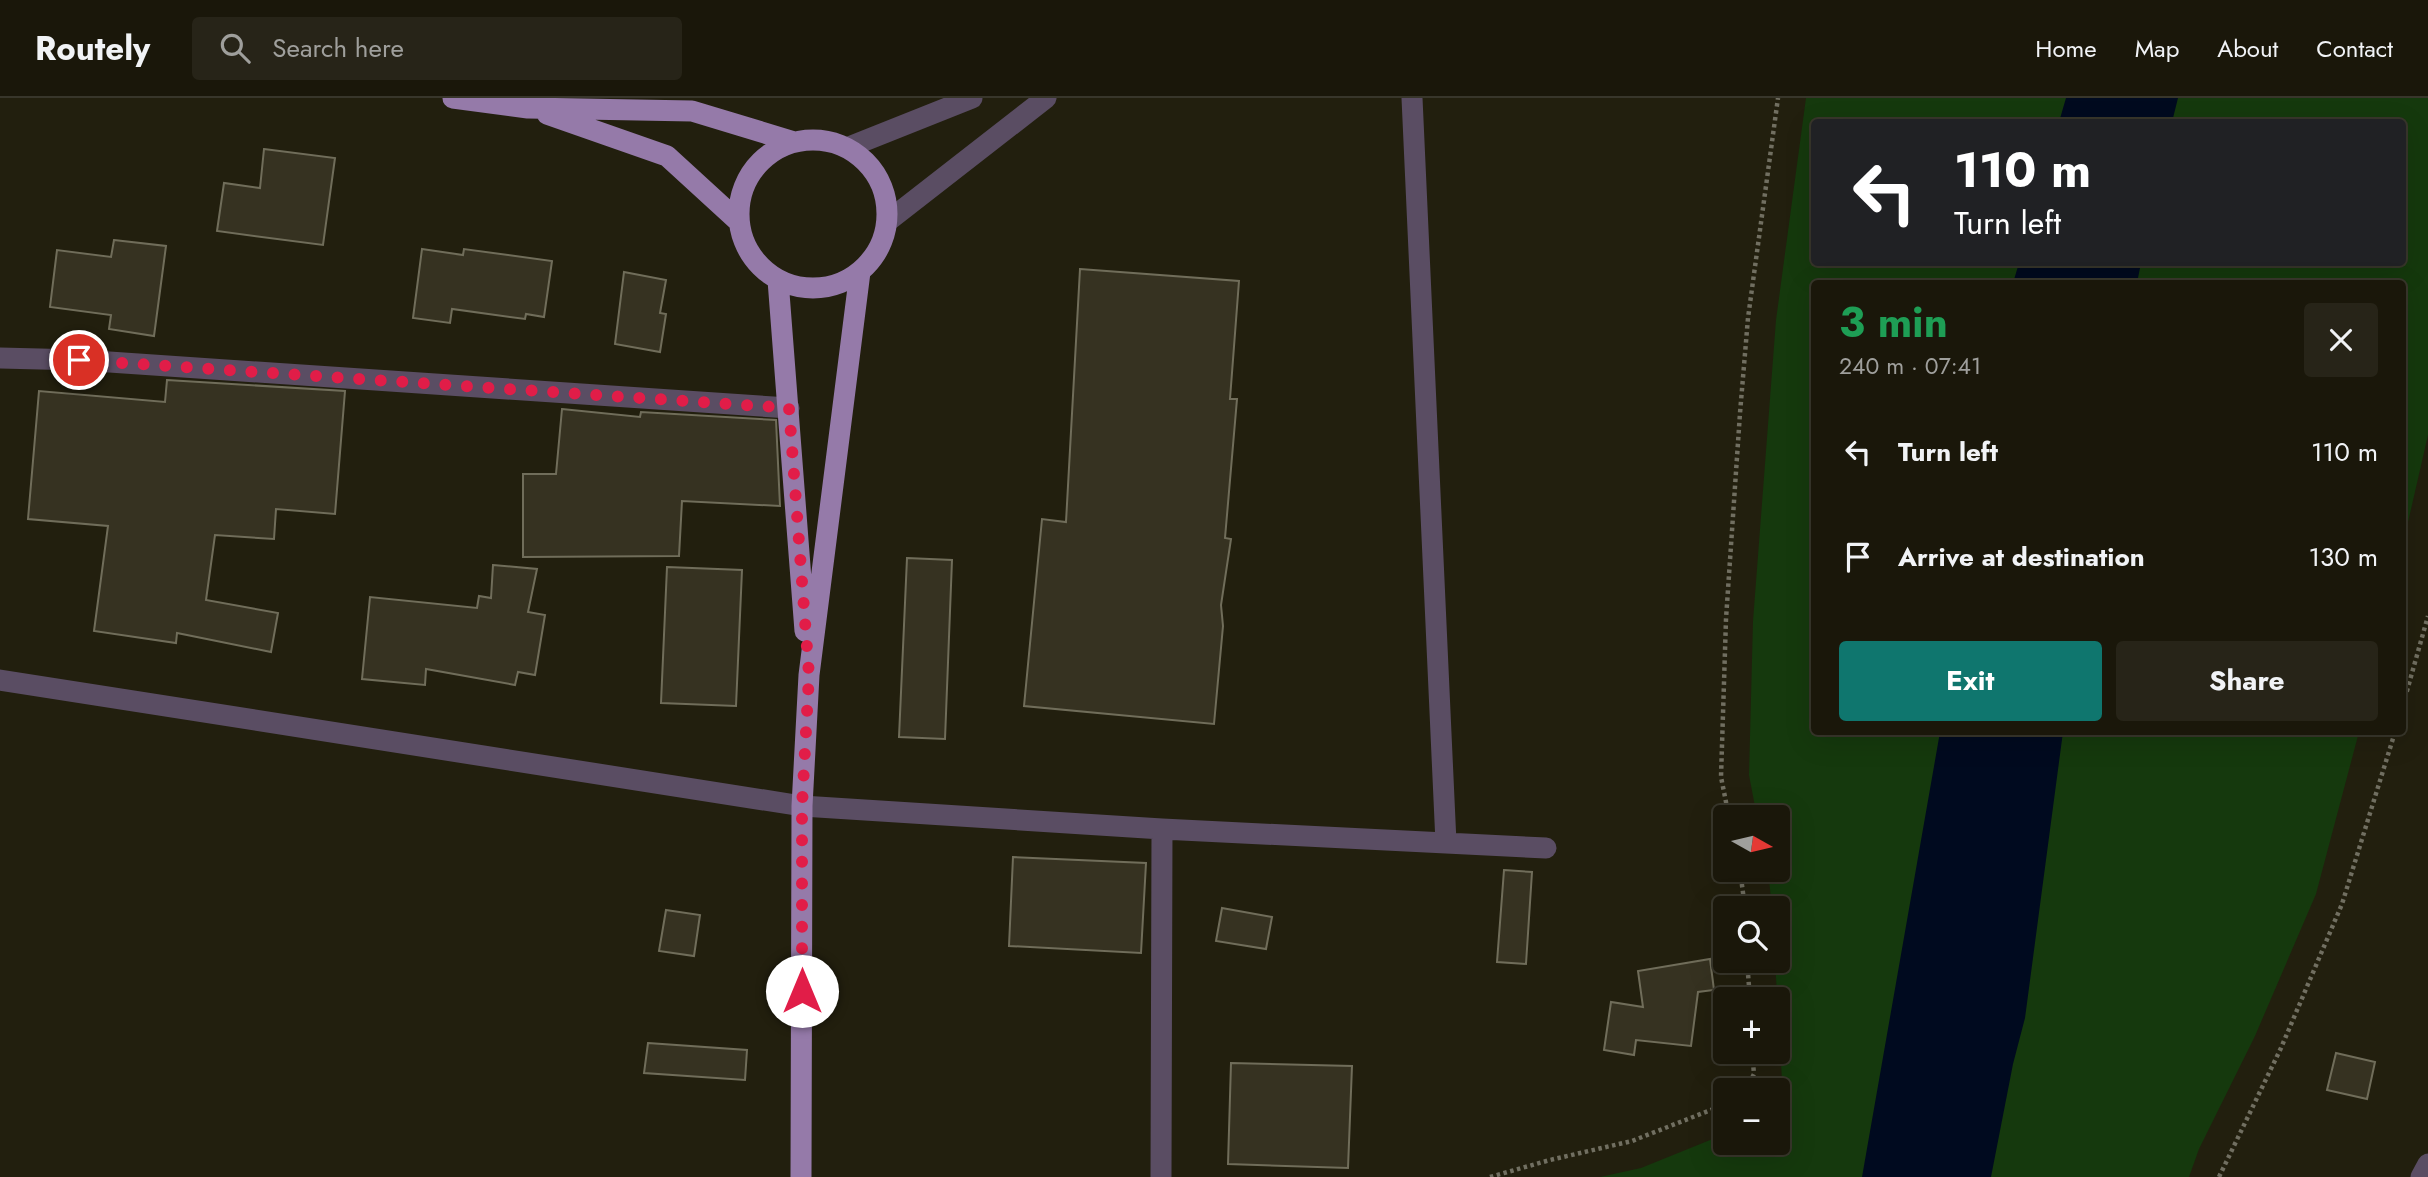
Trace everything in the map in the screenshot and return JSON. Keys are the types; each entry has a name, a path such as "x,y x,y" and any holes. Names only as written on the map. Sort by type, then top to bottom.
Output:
{"main road":[{"path":"453,98 528,108 692,111 791,141 820,138 849,147 871,166 885,191 888,221 879,249 860,272 835,286 806,289 778,280 758,265 744,244 738,221 743,187 761,159 791,141"},
{"path":"528,108 667,156 738,221"},
{"path":"801,1177 802,806 809,675 860,272"},
{"path":"778,280 809,675"}],"street":[{"path":"849,147 972,98"},
{"path":"888,221 1046,98"},
{"path":"1412,98 1446,843"},
{"path":"0,358 107,362 789,408"},
{"path":"0,680 802,806 1162,829 1546,848"},
{"path":"1161,1177 1162,829"},
{"path":"2421,1177 2428,1164"}],"path":[{"path":"1727,805 1721,764 1726,619 1740,413 1748,318 1777,98"},
{"path":"2406,694 2428,616"},
{"path":"2219,1177 2281,1048 2342,904 2394,735"},
{"path":"1490,1177 1632,1141 1713,1109"}],"green space":[{"path":"1806,98 2428,98 2428,435 2406,531 2406,280 1811,280 1811,735 2358,735 2316,894 2255,1036 2199,1149 2189,1177 1600,1177 1641,1168 1713,1139 1713,1155 1790,1155 1790,1078 1782,1078 1781,1064 1790,1064 1790,987 1777,987 1776,973 1790,973 1790,896 1771,896 1769,882 1790,882 1790,805 1755,805 1749,775 1753,621 1776,320"}],"water":[{"path":"2066,98 2178,98 2173,119 2060,119"},
{"path":"2018,266 2140,266 2138,280 2014,280"},
{"path":"1939,735 2063,735 2025,1018 2013,1064 1991,1177 1862,1177"}],"building":[{"path":"264,149 335,158 323,245 217,231 224,183 260,188"},
{"path":"114,240 166,246 154,336 109,329 111,315 50,307 57,250 111,257"},
{"path":"422,249 463,255 464,249 552,261 544,317 526,314 525,319 452,309 450,323 413,318"},
{"path":"1080,269 1239,281 1230,399 1237,399 1225,538 1231,539 1221,605 1223,626 1214,724 1024,706 1042,519 1066,522"},
{"path":"624,272 666,280 660,313 666,314 660,352 615,344"},
{"path":"167,380 345,391 335,514 276,509 274,539 215,535 206,600 278,613 271,652 177,633 176,643 94,631 108,526 28,519 39,391 165,402"},
{"path":"562,409 640,417 641,412 776,420 780,506 682,501 679,556 523,557 523,474 556,474"},
{"path":"907,558 952,560 945,739 899,737"},
{"path":"493,565 537,569 528,612 545,615 535,675 518,672 515,685 426,669 425,685 362,679 370,597 477,608 479,596 491,598"},
{"path":"667,567 742,570 736,706 661,703"},
{"path":"1013,857 1146,863 1141,953 1009,946"},
{"path":"1504,870 1532,872 1526,964 1497,962"},
{"path":"1222,908 1272,917 1266,949 1216,941"},
{"path":"666,910 700,915 694,956 659,951"},
{"path":"1710,959 1713,990 1698,992 1691,1046 1636,1040 1634,1055 1604,1050 1611,1002 1643,1007 1638,971"},
{"path":"648,1043 747,1050 745,1080 644,1073"},
{"path":"2336,1053 2375,1062 2367,1099 2327,1090"},
{"path":"1231,1063 1352,1066 1348,1168 1228,1164"}],"route":[{"path":"79,360 789,408 809,675 802,806 802,991"}]}
